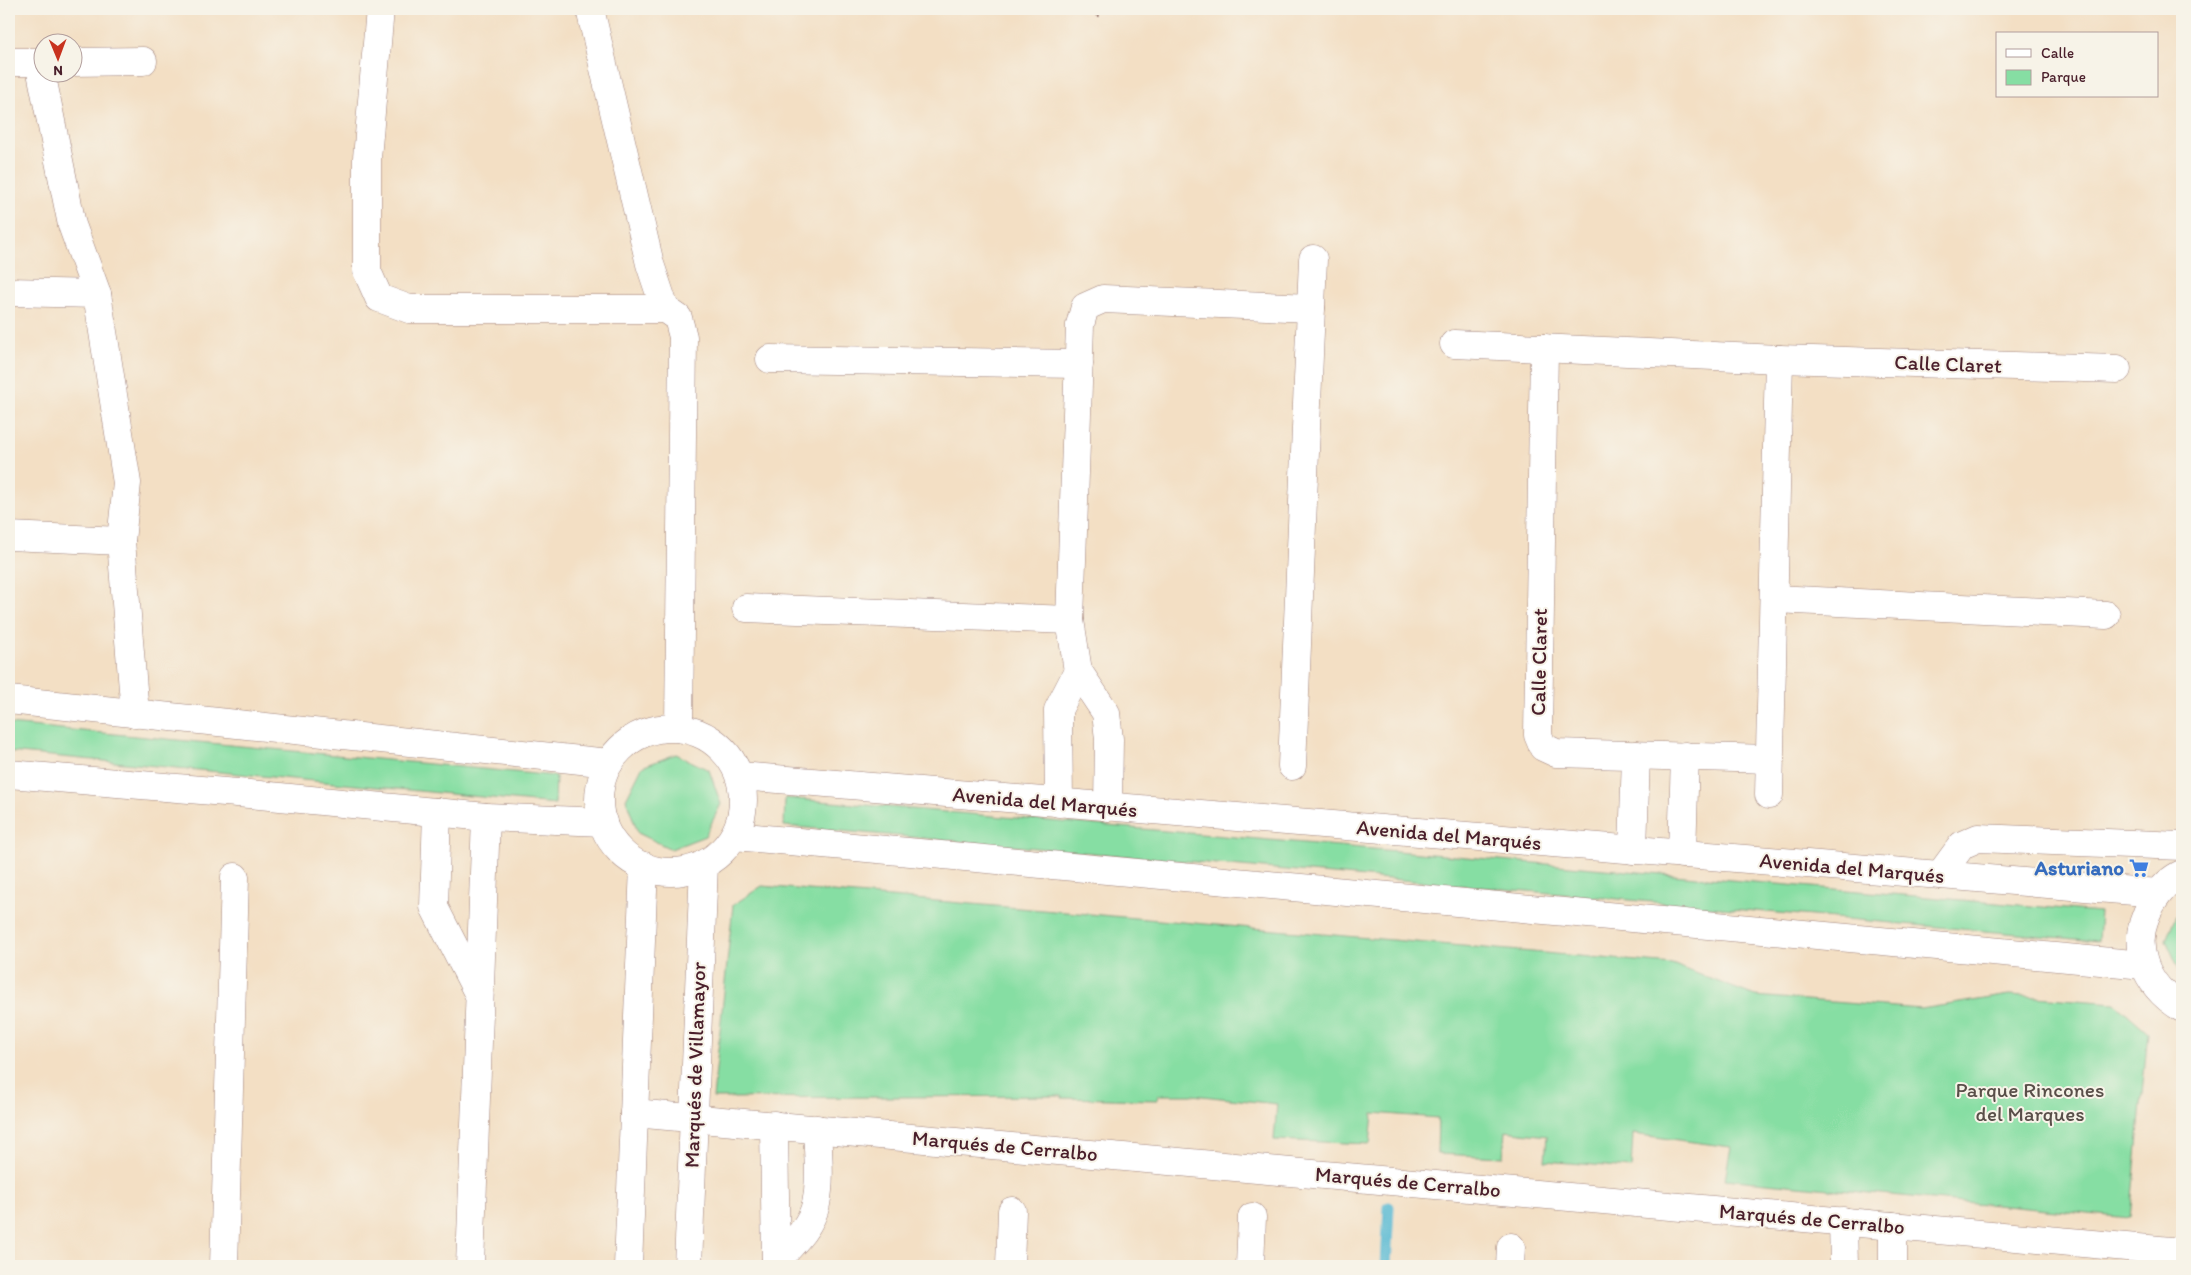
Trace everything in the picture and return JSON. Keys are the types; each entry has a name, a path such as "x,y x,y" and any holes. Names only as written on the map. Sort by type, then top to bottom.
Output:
{"street":[{"path":"380,9 367,158 367,271 378,298 409,309 665,309 678,318 682,337 679,728"},
{"path":"590,9 650,264 665,309"},
{"path":"82,62 143,61"},
{"path":"9,62 32,62"},
{"path":"45,82 72,225 97,294 127,483 121,541 136,714"},
{"path":"1292,766 1313,259"},
{"path":"9,292 97,294"},
{"path":"1108,807 1109,739 1106,713 1078,671 1070,620 1080,325 1085,307 1102,299 1311,308"},
{"name":"Calle Claret","path":"1454,344 1779,359 2117,369"},
{"name":"Calle Claret","path":"1544,348 1538,735 1543,747 1556,753 1770,759"},
{"path":"770,359 1079,364"},
{"path":"1769,795 1775,599 1779,359"},
{"path":"9,536 121,541"},
{"path":"1775,599 2106,615"},
{"path":"746,608 1070,620"},
{"path":"1059,803 1058,710 1078,671"},
{"path":"9,700 609,763"},
{"path":"679,728 699,733 716,743 731,758 740,776 744,796 734,836 721,852 704,864 685,871 664,872 644,866 622,851 612,841 603,822 599,803 600,789 609,763 622,747 639,735 658,729 679,728"},
{"path":"1633,850 1636,755"},
{"path":"1682,854 1685,756"},
{"path":"9,774 240,793 486,817 603,822"},
{"name":"Avenida del Marqués","path":"740,776 2158,893"},
{"path":"437,812 434,907 479,996"},
{"path":"470,1266 486,817"},
{"path":"734,836 2144,965"},
{"path":"1940,875 1962,845 1978,838 2182,846"},
{"name":"Marqués de Villamayor","path":"688,1266 704,864"},
{"path":"628,1266 644,866"},
{"path":"2182,874 2177,876 2158,893 2145,915 2140,940 2144,965 2154,984 2168,1000 2182,1008"},
{"path":"224,1266 235,877"},
{"name":"Marqués de Cerralbo","path":"634,1112 2182,1252"},
{"path":"774,1125 776,1264"},
{"path":"776,1264 798,1238 810,1220 816,1204 817,1129"},
{"path":"1010,1266 1012,1211"},
{"path":"1250,1266 1252,1217"},
{"path":"1843,1222 1844,1266"},
{"path":"1893,1266 1894,1226"}],"path":[{"path":"1098,17 1099,9"}],"green space":[{"path":"9,724 556,776 555,804 9,752"},
{"path":"676,754 709,770 721,804 705,836 671,849 638,833 626,799 642,767"},
{"path":"785,798 2100,912 2098,941 784,826"},
{"name":"Parque Rincones del Marques","path":"762,886 1672,964 1755,996 1921,1009 2010,995 2115,1003 2148,1032 2130,1218 1725,1179 1731,1147 1633,1134 1631,1168 1545,1161 1547,1136 1505,1131 1503,1157 1437,1154 1438,1118 1373,1113 1370,1144 1274,1140 1277,1104 1193,1095 1158,1095 1157,1100 1062,1098 1062,1096 713,1098 733,905"},
{"path":"2182,904 2182,976 2166,940"}],"waterway":[{"path":"1386,1266 1389,1207"}],"place":[{"name":"Asturiano","path":"2139,868"}]}
